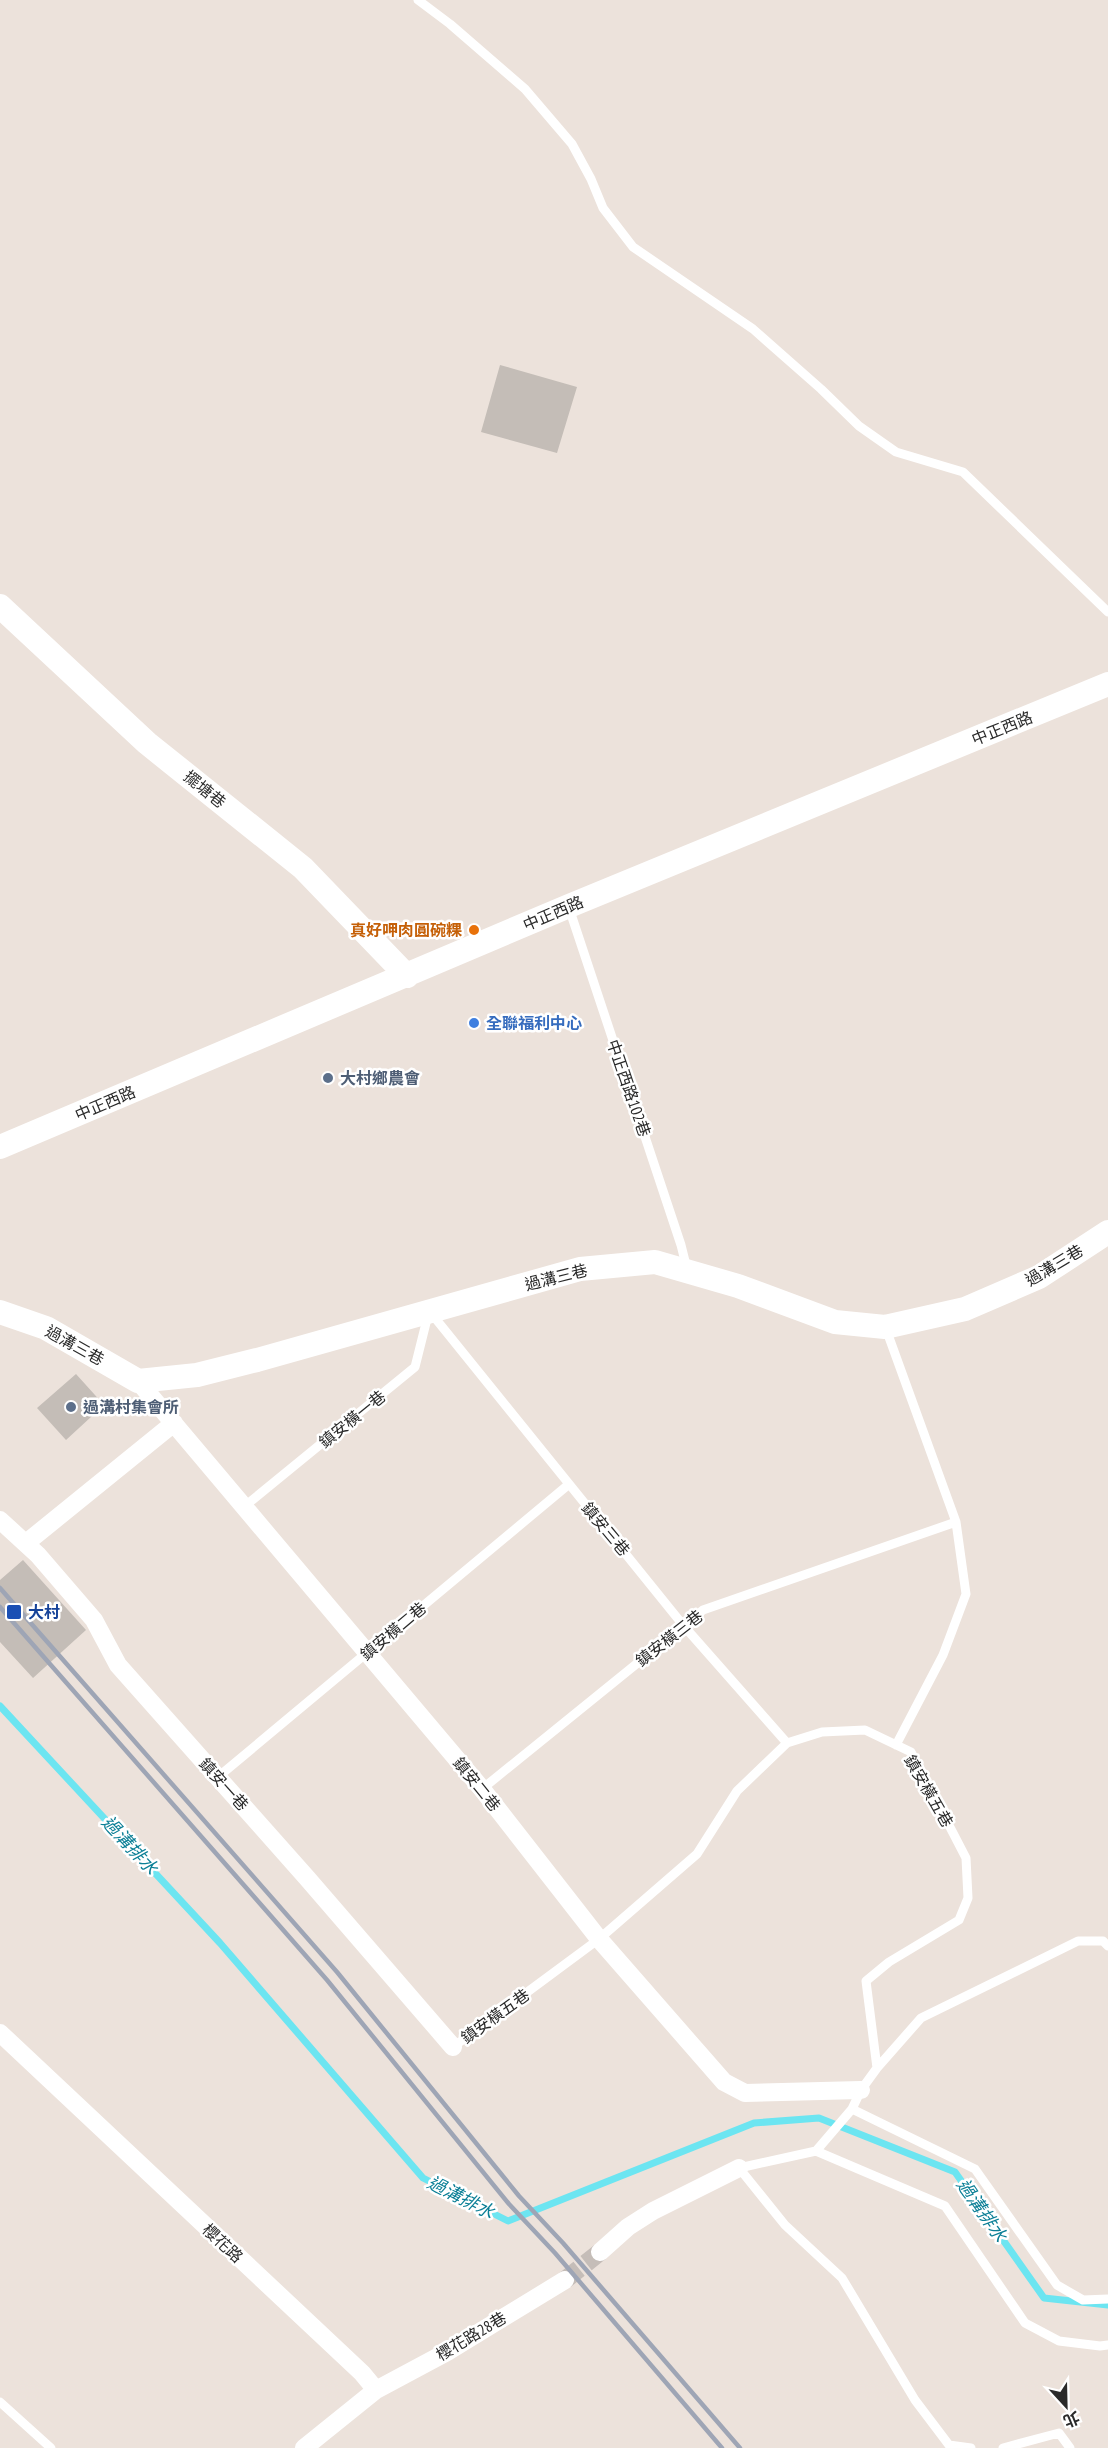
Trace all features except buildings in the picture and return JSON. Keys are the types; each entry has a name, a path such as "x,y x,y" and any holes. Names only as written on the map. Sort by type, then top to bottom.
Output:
{"street":[{"name":"擺塘巷","path":"0,606 147,743 303,868 407,976"},
{"name":"中正西路","path":"0,1148 568,906 1108,684"},
{"name":"過溝三巷","path":"0,1312 46,1328 138,1381 197,1375 580,1269 655,1262 687,1270 835,1322 885,1327 965,1309 1039,1277 1108,1232"},
{"name":"鎮安二巷","path":"138,1381 482,1789 599,1939 724,2082 745,2093 861,2090"},
{"path":"26,1543 174,1423"},
{"name":"鎮安一巷","path":"0,1520 26,1543 94,1620 118,1665 453,2047"},
{"name":"櫻花路","path":"0,2033 362,2373 376,2390"},
{"path":"600,2252 628,2227 653,2211 739,2168"},
{"name":"櫻花路28巷","path":"376,2390 447,2352 565,2280"},
{"path":"303,2448 376,2390"}],"lane":[{"path":"418,0 450,24 525,89 572,144 591,179 603,208 633,247 753,329 859,426 896,452 963,472 1108,612"},
{"name":"中正西路102巷","path":"568,906 681,1245 687,1270"},
{"name":"鎮安三巷","path":"429,1311 683,1625 787,1743"},
{"name":"鎮安橫一巷","path":"245,1506 415,1367 429,1311"},
{"path":"885,1327 956,1522 966,1594 943,1656 896,1745"},
{"name":"鎮安橫二巷","path":"218,1778 568,1485"},
{"name":"鎮安橫三巷","path":"482,1789 703,1610 956,1522"},
{"name":"鎮安橫五巷","path":"453,2047 599,1939 697,1854 737,1791 787,1743 822,1732 864,1730 911,1752 966,1858 968,1898 959,1920 889,1962 866,1981 877,2068"},
{"path":"816,2151 852,2109 861,2090 877,2068 921,2018 1078,1941 1103,1941 1108,1946"},
{"path":"852,2109 975,2169 1057,2285 1083,2300 1108,2299"},
{"path":"971,2448 950,2445 915,2400 842,2278 785,2225 739,2168 816,2151 945,2206 1025,2323 1059,2341 1108,2345"},
{"path":"0,2402 51,2448"},
{"path":"1003,2448 1059,2433 1070,2448"}],"waterway":[{"name":"過溝排水","path":"0,1706 220,1943 423,2178 508,2221 754,2123 819,2118 955,2172 1044,2298 1108,2305"}],"tunnel":[{"path":"565,2280 600,2252"}],"railway":[{"path":"0,1588 337,1972 519,2196 563,2243 740,2448"},
{"path":"0,1607 327,1980 509,2204 555,2253 722,2448"}],"place":[{"name":"真好呷肉圓碗粿","path":"474,930"},
{"name":"全聯福利中心","path":"474,1023"},
{"name":"大村鄉農會","path":"328,1078"},
{"name":"過溝村集會所","path":"71,1407"},
{"name":"大村","path":"14,1612"}]}
